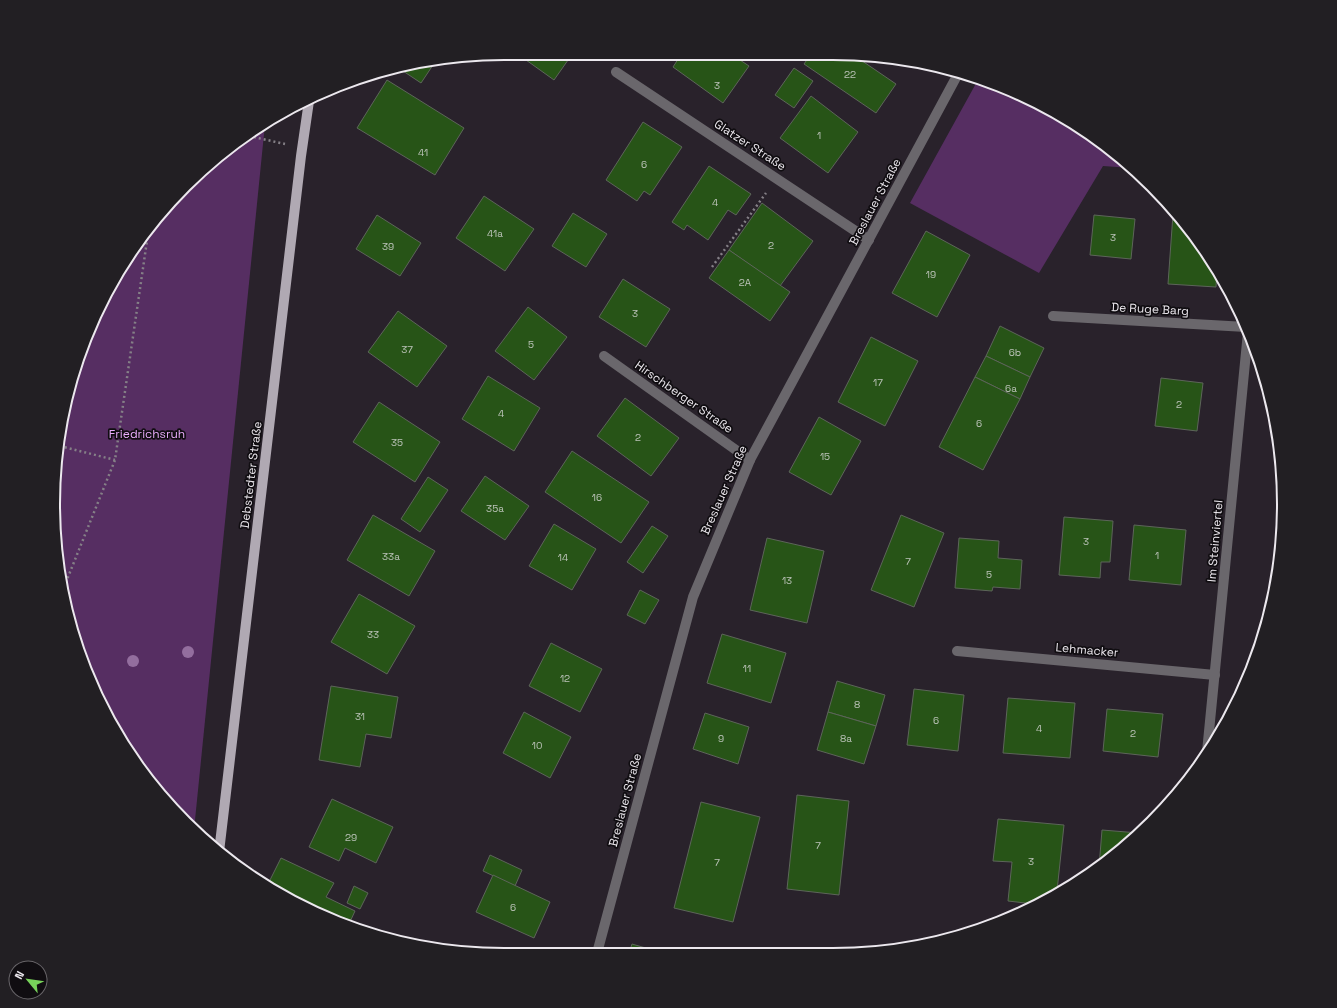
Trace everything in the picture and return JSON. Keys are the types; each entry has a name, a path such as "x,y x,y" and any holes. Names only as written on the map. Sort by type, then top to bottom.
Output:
{"main road":[{"name":"Debstedter Straße","path":"220,845 302,149 309,105"}],"street":[{"name":"Glatzer Straße","path":"616,72 870,240"},
{"name":"Breslauer Straße","path":"598,948 692,597 750,460 870,240 956,78"},
{"name":"De Ruge Barg","path":"1053,316 1240,327"},
{"name":"Im Steinviertel","path":"1208,741 1247,344"},
{"name":"Hirschberger Straße","path":"604,356 750,460"},
{"name":"Lehmacker","path":"957,651 1215,675"}],"path":[{"path":"254,137 302,149"},
{"path":"712,267 776,178"},
{"path":"67,580 115,460 147,241"},
{"path":"64,447 115,460"}],"green space":[{"path":"976,84 1003,94 1055,119 1080,135 1123,167 1103,166 1039,273 910,203"},
{"name":"Friedrichsruh","path":"264,130 195,823 170,797 135,751 119,726 94,674 75,619 64,562 60,504 61,475 64,446 75,389 94,334 119,282 152,234 170,211 190,190 211,170"}],"building":[{"path":"526,60 568,60 554,80"},
{"path":"678,60 740,60 749,66 723,103 673,67"},
{"path":"807,60 862,61 896,84 876,113 804,64"},
{"path":"432,66 421,83 404,72"},
{"path":"794,68 813,81 794,108 775,95"},
{"path":"387,80 464,128 435,175 357,128"},
{"path":"811,96 858,132 828,173 780,138"},
{"path":"643,122 682,147 650,195 644,191 637,201 606,180"},
{"path":"709,166 751,194 736,215 728,210 708,240 687,225 684,230 672,222"},
{"path":"484,196 534,229 505,271 456,238"},
{"path":"762,203 813,241 780,286 729,250"},
{"path":"573,213 607,234 586,267 552,246"},
{"path":"377,215 421,243 400,276 356,249"},
{"path":"1094,215 1135,219 1131,259 1090,255"},
{"path":"1173,218 1202,257 1216,280 1216,287 1168,284"},
{"path":"926,231 970,255 937,317 892,293"},
{"path":"729,250 790,292 770,321 709,278"},
{"path":"623,279 670,309 646,347 599,317"},
{"path":"528,307 567,337 534,380 495,351"},
{"path":"398,311 447,346 417,387 368,352"},
{"path":"1000,326 1044,348 1030,377 986,356"},
{"path":"871,337 918,361 885,426 838,402"},
{"path":"986,356 1030,377 1020,399 975,377"},
{"path":"488,376 540,408 514,451 462,419"},
{"path":"975,377 1020,399 983,470 939,447"},
{"path":"1161,378 1203,383 1197,431 1155,426"},
{"path":"625,398 679,438 651,476 597,436"},
{"path":"379,402 440,442 415,482 353,442"},
{"path":"819,417 861,441 831,495 789,472"},
{"path":"572,451 649,502 621,543 545,492"},
{"path":"485,476 529,506 505,540 461,511"},
{"path":"428,477 448,490 420,532 401,519"},
{"path":"373,515 435,551 409,596 347,560"},
{"path":"901,515 944,533 914,607 871,590"},
{"path":"1064,517 1113,521 1110,562 1101,562 1100,578 1059,575"},
{"path":"554,524 596,549 572,590 529,566"},
{"path":"1134,525 1186,530 1181,585 1129,580"},
{"path":"652,526 668,536 643,573 627,562"},
{"path":"767,538 824,551 807,623 750,610"},
{"path":"959,538 999,541 998,558 1022,560 1020,589 993,587 992,591 955,588"},
{"path":"640,590 659,600 645,624 627,615"},
{"path":"359,594 415,626 387,674 331,642"},
{"path":"722,634 786,653 771,703 707,683"},
{"path":"551,643 602,669 580,712 529,686"},
{"path":"837,681 885,695 876,726 828,712"},
{"path":"331,686 398,697 391,738 366,734 360,767 319,760"},
{"path":"914,689 964,695 958,751 907,745"},
{"path":"1008,698 1075,703 1070,758 1003,753"},
{"path":"1107,709 1163,714 1158,757 1103,751"},
{"path":"524,712 571,737 550,778 503,753"},
{"path":"828,712 876,726 864,764 817,750"},
{"path":"705,713 749,727 738,764 693,749"},
{"path":"797,795 849,801 839,895 787,889"},
{"path":"332,799 393,827 376,863 345,848 339,861 309,847"},
{"path":"701,802 760,817 733,922 674,908"},
{"path":"998,819 1064,825 1057,887 1055,889 1027,903 1008,901 1012,862 993,861"},
{"path":"1102,830 1132,832 1126,838 1100,858"},
{"path":"490,855 522,870 515,886 483,871"},
{"path":"281,858 334,883 326,897 355,911 351,920 308,902 270,881"},
{"path":"493,875 550,902 534,938 476,912"},
{"path":"354,886 368,893 360,909 347,903"},
{"path":"632,944 646,948 631,948"}]}
